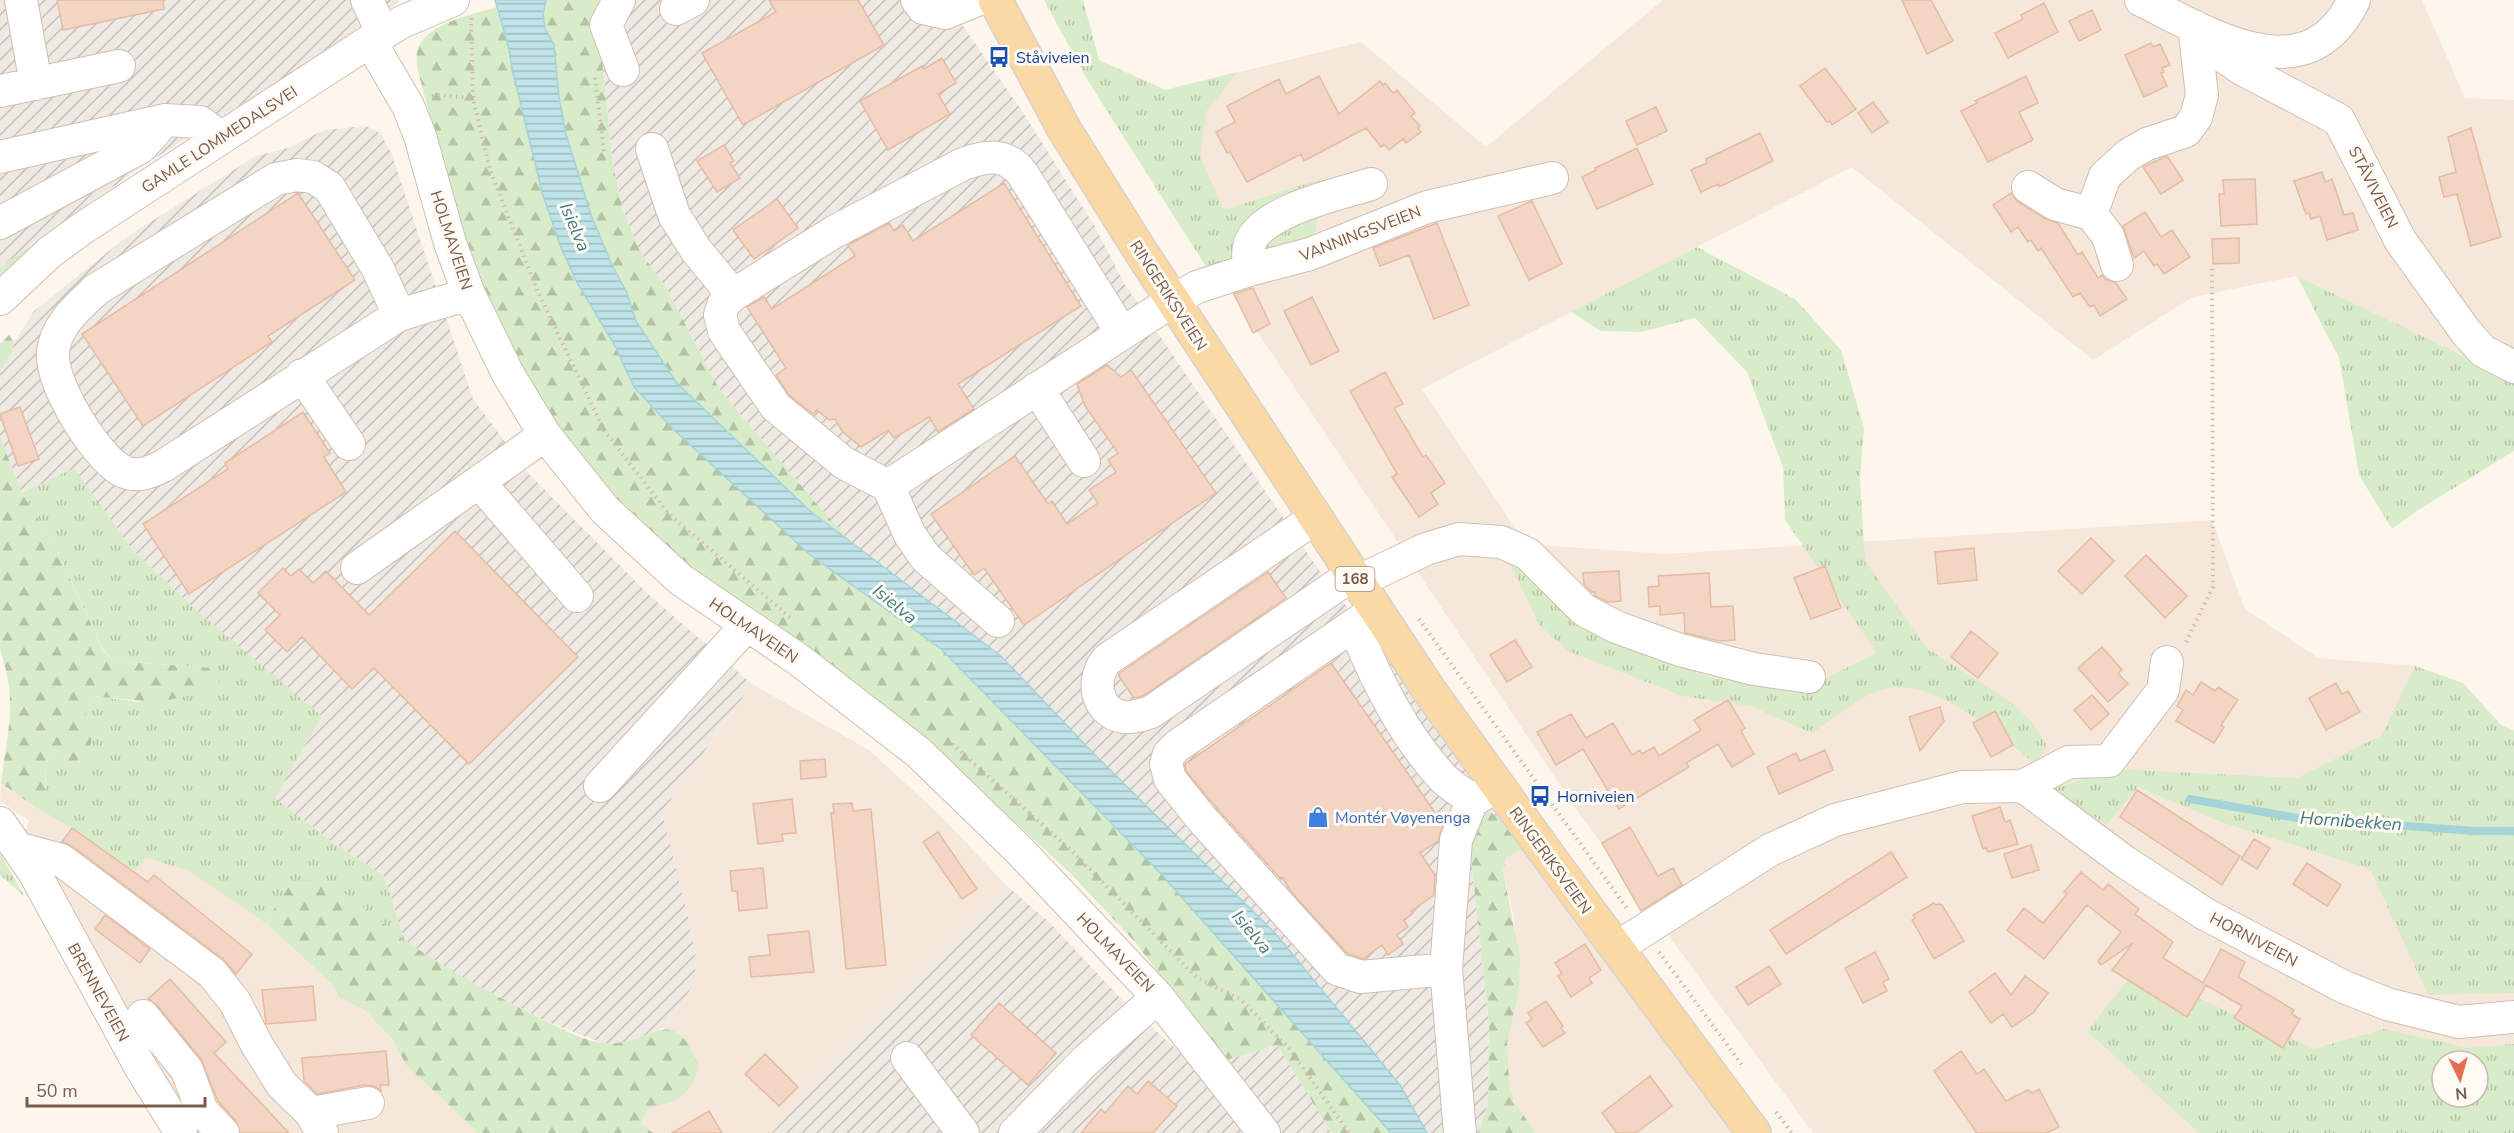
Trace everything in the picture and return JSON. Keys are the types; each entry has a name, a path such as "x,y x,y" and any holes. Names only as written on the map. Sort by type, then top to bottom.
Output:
{"main road":[{"name":"RINGERIKSVEIEN","path":"995,0 1064,129 1172,301 1355,578 1365,618 1485,794 1616,948 1754,1133"}],"street":[{"path":"21,0 36,84"},
{"name":"HOLMAVEIEN","path":"367,0 377,37 420,136 450,243 469,294 508,374 545,435 605,510 681,580 799,660 919,753 1020,851 1158,997 1264,1133"},
{"path":"618,0 606,25 621,65"},
{"path":"917,0 923,8 945,13 977,0"},
{"path":"2141,0 2203,31 2255,49 2283,53 2305,50 2329,37 2354,0"},
{"name":"GAMLE LOMMEDALSVEI","path":"0,299 50,252 221,138 377,37 451,6"},
{"path":"2091,214 2105,176 2128,155 2147,144 2186,131 2196,117 2202,95 2203,31"},
{"name":"STÅVIVEIEN","path":"2203,31 2220,54 2242,69 2339,120 2400,240 2466,332 2483,351 2514,367"},
{"path":"0,91 119,66"},
{"path":"0,157 165,120 201,122 221,138"},
{"path":"0,223 141,147 165,120"},
{"path":"652,149 674,215 696,250 734,295"},
{"path":"998,621 927,558 910,535 888,486 844,463 776,407 724,331 720,315 724,303 834,232 963,164 984,157 1000,158 1013,163 1022,173 1122,333"},
{"path":"399,315 378,269 329,187 313,177 297,175 276,179 97,289 72,312 58,334 53,351 54,367 59,385 93,445 120,470 138,475 163,466 399,315 469,294"},
{"name":"VANNINGSVEIEN","path":"888,486 1122,333 1197,287 1310,254 1426,207 1552,178"},
{"path":"1249,270 1249,245 1263,226 1284,212 1371,184"},
{"path":"2028,187 2055,204 2091,214 2108,236 2117,265"},
{"path":"302,375 349,444"},
{"path":"1037,388 1084,461"},
{"path":"357,568 545,435"},
{"path":"479,482 577,596"},
{"path":"1315,518 1108,659 1100,668 1096,681 1101,702 1112,714 1125,717 1151,712 1355,578 1426,549 1459,539 1501,542 1528,554 1584,610 1616,627 1680,650 1754,669 1809,677"},
{"path":"1365,618 1177,746 1169,754 1166,764 1170,779 1201,818 1337,969 1361,977 1446,969"},
{"path":"600,786 747,625"},
{"path":"1616,948 1770,850 1835,820 1962,787 2023,786 2069,762 2109,761 2163,690 2167,662"},
{"name":"HORNIVEIEN","path":"2023,786 2126,862 2205,914 2344,987 2387,1004 2459,1022 2514,1017"},
{"path":"1460,1133 1446,969 1456,840 1485,794"},
{"name":"BRENNEVEIEN","path":"0,823 20,849 141,1068 181,1133"},
{"path":"20,849 61,860 212,973 271,1042 282,1085 316,1123 368,1102"},
{"path":"1015,1133 1084,1062 1158,997"},
{"path":"143,1016 187,1070 202,1112 224,1133"},
{"path":"907,1058 963,1133"}],"path":[{"path":"451,6 471,21 472,98 490,170 538,292 603,430 669,514 799,624"},
{"path":"604,152 595,77 621,65"},
{"path":"408,106 436,95 472,98"},
{"path":"2167,662 2184,647 2212,587 2212,266"},
{"path":"950,742 1076,854 1197,978 1240,999 1288,1047 1349,1133"}],"shaded area":[{"path":"0,0 399,0 399,2 349,37 141,167 0,267"},
{"path":"604,0 945,0 1022,111 1094,225 1124,283 1261,485 1338,598 1370,628 1503,821 1492,813 1469,841 1489,1023 1488,1103 1479,1133 1427,1133 1400,1085 1276,934 1094,754 1001,655 855,546 719,389 666,287 641,253 623,210 613,165 600,41"},
{"path":"1663,0 2422,0 2465,98 2514,100 2514,380 2297,276 2193,297 2093,360 1852,167 1422,389 1526,544 1666,554 2212,520 2245,609 2318,658 2415,666 2463,683 2501,725 2514,730 2514,1133 1813,1133 1576,809 1085,74 1098,60 1166,90 1361,42 1486,147"},
{"path":"366,126 381,134 392,155 473,399 529,474 648,594 752,684 672,797 664,821 696,958 694,983 673,1017 663,1028 627,1043 602,1043 548,1022 457,975 405,941 384,876 331,841 275,798 195,609 132,549 74,469 22,493 0,437 0,372 12,353 14,342 34,311 128,236 256,156 288,148 324,130"},
{"path":"752,684 869,750 940,815 1007,886 843,1050 772,1133 653,1133 641,1123 647,1109 671,1103 673,1031 663,1028 673,1017 696,958 688,916 664,822 672,797"},
{"path":"1,783 38,809 72,828 133,871 146,858 187,870 268,925 334,986 341,998 366,1010 393,1040 406,1065 478,1133 197,1133 24,833 29,821 0,801"},
{"path":"1522,849 1732,1133 1536,1133 1514,1102 1509,1082 1507,1043 1519,991 1514,918 1503,871 1505,858"},
{"path":"1007,886 1052,925 1122,1000 1188,1060 1226,1060 1277,1045 1332,1133 772,1133 843,1050"}],"green space":[{"path":"546,0 604,0 600,41 613,165 623,210 641,253 666,287 719,389 855,546 810,511 676,382 636,321 627,293 612,265 591,215 566,134 559,97 554,45 545,28 543,14"},
{"path":"1044,0 1083,0 1099,60 1165,90 1237,72 1206,112 1200,156 1224,210 1323,178 1314,241 1210,273 1085,76"},
{"path":"496,7 509,49 542,192 560,245 576,281 614,344 634,387 672,428 809,554 941,649 1161,874 1391,1133 1332,1133 1277,1045 1226,1060 1134,941 1070,873 896,715 682,566 623,506 547,412 485,298 454,206 417,66 417,52 421,42 428,34 462,17"},
{"path":"50,232 0,275 0,267"},
{"path":"1697,247 1795,299 1841,350 1864,428 1860,480 1865,561 1927,648 2012,703 2031,721 2047,746 2036,764 1958,707 1936,696 1913,689 1891,688 1870,694 1812,733 1750,706 1682,696 1568,651 1540,626 1508,560 1660,658 1712,678 1803,689 1877,653 1785,520 1783,467 1747,372 1695,318 1641,332 1601,331 1571,312"},
{"path":"2297,276 2514,380 2514,451 2415,512 2392,529 2359,475 2339,358"},
{"path":"9,335 14,342 12,353 0,372 0,344"},
{"path":"0,437 22,493 54,544 103,650 113,661 215,668 220,682 187,696 157,701 91,696 86,715 92,735 90,749 84,761 64,763 52,756 45,763 46,791 38,809 1,783 8,732 10,693 0,648"},
{"path":"74,468 132,549 195,609 322,716 275,798 331,841 384,876 405,941 324,881 271,914 268,925 187,870 146,858 134,872 72,828 38,809 46,790 45,763 52,756 64,763 84,761 92,736 86,715 91,696 139,702 215,668 113,661 103,649 54,544 22,493"},
{"path":"2415,666 2463,683 2501,725 2514,731 2514,993 2428,995 2370,869 2224,823 2138,787 2106,825 2053,789 2114,769 2297,778 2382,735"},
{"path":"1492,813 1503,821 1522,849 1506,858 1503,871 1520,958 1519,991 1507,1043 1509,1082 1514,1102 1536,1133 1479,1133 1488,1103 1489,1023 1469,841 1480,814"},
{"path":"0,852 24,896 0,875"},
{"path":"302,881 320,881 334,886 437,962 502,999 578,1036 595,1042 620,1043 658,1031 669,1030 679,1034 689,1045 699,1066 691,1085 686,1092 674,1100 647,1109 641,1123 653,1133 478,1133 406,1065 393,1040 366,1011 341,998 334,986 268,925 271,914 288,888"},
{"path":"2135,971 2314,1049 2384,1029 2469,1048 2514,1044 2514,1133 2199,1133 2087,1031"}],"water":[{"name":"Isielva","path":"495,0 546,0 543,14 545,28 554,45 559,97 566,134 591,215 612,265 627,293 636,321 676,382 810,511 1001,656 1094,754 1276,934 1400,1085 1427,1133 1391,1133 1161,874 941,649 809,554 672,428 634,387 614,344 576,281 560,245 542,192 509,49"}],"building":[{"path":"57,0 163,0 164,9 63,30"},
{"path":"769,0 858,0 884,45 743,125 702,53 776,12"},
{"path":"1902,0 1931,0 1953,41 1927,54"},
{"path":"2044,3 2058,32 2008,58 1995,33 2023,19 2021,15"},
{"path":"2092,10 2101,30 2079,41 2069,21"},
{"path":"2151,43 2153,47 2160,44 2170,65 2162,68 2164,72 2161,73 2167,86 2144,97 2125,55"},
{"path":"942,58 956,83 938,94 950,114 888,150 860,101 922,66 924,69"},
{"path":"1825,68 1856,109 1832,125 1830,121 1827,122 1800,86"},
{"path":"1319,76 1339,114 1380,81 1383,85 1385,83 1393,93 1397,90 1415,113 1411,116 1420,126 1418,128 1421,132 1406,143 1403,139 1389,150 1384,144 1381,147 1366,128 1304,161 1301,154 1247,182 1216,132 1235,122 1227,106 1279,79 1286,94"},
{"path":"2026,76 2038,103 2019,112 2033,140 1988,162 1961,111 1977,103 1975,101"},
{"path":"1873,102 1888,122 1872,133 1858,113"},
{"path":"1656,107 1667,131 1637,145 1626,121"},
{"path":"2471,128 2501,237 2471,246 2457,194 2444,197 2439,177 2456,172 2448,137"},
{"path":"1760,133 1773,161 1719,187 1718,184 1701,192 1691,170 1707,163 1706,159"},
{"path":"724,145 734,161 730,163 740,178 717,192 697,161"},
{"path":"1637,148 1653,184 1597,209 1582,177 1596,170 1595,168"},
{"path":"2167,156 2183,180 2161,194 2143,167"},
{"path":"2322,172 2325,182 2332,179 2344,215 2353,213 2358,230 2327,240 2320,216 2311,219 2309,213 2306,214 2294,181"},
{"path":"2255,179 2257,224 2221,226 2219,194 2224,194 2223,180"},
{"path":"1004,183 1081,306 958,384 974,409 938,432 929,417 894,438 888,430 861,447 842,431 835,419 829,420 817,410 813,414 789,395 776,375 786,368 747,307 764,297 772,309 855,256 848,245 889,223 894,231 903,225 913,241"},
{"path":"298,193 355,280 268,336 272,342 143,426 82,334"},
{"path":"2011,193 2018,202 2046,219 2058,223 2078,255 2082,252 2098,278 2102,275 2105,279 2116,283 2127,299 2100,316 2094,305 2090,307 2080,293 2073,297 2041,248 2038,251 2031,240 2028,242 2018,227 2011,232 1993,205"},
{"path":"777,199 798,228 754,259 733,230"},
{"path":"1532,201 1562,264 1529,280 1498,216"},
{"path":"2145,212 2161,237 2172,230 2190,257 2164,274 2157,264 2154,266 2144,251 2134,258 2123,226"},
{"path":"1437,223 1469,305 1434,319 1409,255 1380,266 1373,248"},
{"path":"2239,238 2239,263 2213,264 2212,239"},
{"path":"1253,288 1270,324 1253,333 1234,294"},
{"path":"1312,297 1339,351 1311,365 1284,311"},
{"path":"1107,365 1121,377 1131,370 1216,493 1024,625 984,568 974,575 931,514 1015,456 1048,504 1052,501 1067,524 1098,503 1089,490 1116,472 1108,460 1118,453 1085,406 1077,384"},
{"path":"1385,372 1403,404 1394,408 1423,457 1426,455 1445,483 1431,493 1438,504 1419,517 1392,477 1397,474 1350,391"},
{"path":"20,407 39,459 18,466 0,414"},
{"path":"303,412 330,453 324,457 346,492 189,594 143,524 228,469 225,463"},
{"path":"455,531 578,657 469,764 374,668 352,689 302,637 287,652 265,630 280,615 258,593 283,568 291,576 299,569 313,583 326,571 369,615"},
{"path":"2091,538 2114,561 2082,594 2058,571"},
{"path":"1974,548 1977,580 1938,584 1935,552"},
{"path":"2146,555 2187,596 2165,618 2125,576"},
{"path":"1825,566 1841,608 1811,619 1794,578"},
{"path":"1619,571 1621,601 1608,602 1595,596 1595,592 1584,584 1583,573"},
{"path":"1268,572 1286,598 1143,696 1134,698 1118,675 1121,672"},
{"path":"1709,573 1711,607 1733,606 1735,640 1719,641 1685,633 1684,613 1660,615 1660,606 1649,607 1648,587 1659,586 1658,576"},
{"path":"1971,631 1998,653 1978,678 1951,657"},
{"path":"1515,640 1532,667 1507,682 1490,655"},
{"path":"2102,647 2122,670 2118,673 2128,684 2108,702 2078,668"},
{"path":"1331,663 1443,824 1438,841 1420,853 1435,875 1434,895 1411,911 1413,913 1404,920 1408,927 1397,935 1403,944 1388,955 1382,945 1363,959 1347,953 1292,893 1282,877 1280,878 1215,806 1186,771 1185,764"},
{"path":"2201,682 2215,691 2218,687 2238,700 2221,725 2224,727 2214,743 2176,721 2183,710 2177,706 2186,690 2193,695"},
{"path":"2336,683 2342,694 2348,691 2360,712 2326,730 2309,698"},
{"path":"2092,695 2109,714 2091,730 2074,710"},
{"path":"1728,700 1745,728 1741,731 1754,754 1732,767 1718,744 1686,763 1689,767 1619,809 1583,749 1556,765 1537,732 1571,714 1586,738 1613,723 1632,755 1640,750 1642,754 1654,747 1659,756 1701,730 1694,720"},
{"path":"1940,707 1944,721 1920,751 1909,717"},
{"path":"1995,711 2013,745 1991,757 1973,723"},
{"path":"1825,750 1833,770 1779,794 1767,767 1796,753 1800,761"},
{"path":"825,759 826,777 801,779 800,761"},
{"path":"2137,790 2240,856 2222,885 2120,817"},
{"path":"792,799 796,833 782,834 783,841 758,844 753,804"},
{"path":"852,803 853,811 871,809 886,965 846,969 831,813 834,813 833,804"},
{"path":"2000,807 2005,822 2010,820 2018,844 1988,852 1986,848 1983,849 1972,816"},
{"path":"1630,827 1658,876 1673,868 1682,885 1641,911 1602,843"},
{"path":"72,828 148,882 154,875 252,954 236,974 223,959 72,846 62,842"},
{"path":"938,832 977,889 962,899 923,842"},
{"path":"2254,839 2270,848 2257,869 2241,859"},
{"path":"2031,845 2039,870 2012,878 2004,854"},
{"path":"1891,852 1907,877 1786,954 1770,930"},
{"path":"2307,863 2341,885 2327,906 2293,884"},
{"path":"763,868 767,908 739,911 737,891 732,891 730,871"},
{"path":"2081,872 2103,890 2108,884 2139,909 2135,914 2173,942 2163,958 2203,983 2221,949 2245,962 2238,977 2294,1010 2292,1014 2300,1019 2283,1048 2234,1018 2242,1006 2206,985 2187,1017 2112,970 2133,943 2101,965 2098,961 2121,932 2087,905 2044,959 2007,930 2024,908 2043,923 2067,894 2064,892"},
{"path":"1934,903 1942,905 1964,941 1934,959 1912,920 1915,918 1913,915"},
{"path":"105,915 150,949 140,963 95,929"},
{"path":"809,931 814,972 751,977 749,957 770,955 768,935"},
{"path":"1585,944 1601,970 1589,978 1592,983 1571,997 1558,976 1562,973 1555,963"},
{"path":"1875,952 1889,979 1883,982 1887,991 1863,1003 1845,968"},
{"path":"1769,966 1781,984 1748,1005 1736,987"},
{"path":"1995,973 2011,995 2025,976 2048,993 2033,1013 2012,1027 2003,1014 1991,1023 1969,992"},
{"path":"170,979 226,1042 214,1053 289,1133 240,1133 236,1121 218,1101 201,1059 157,1005 148,999"},
{"path":"313,986 316,1020 266,1024 262,990"},
{"path":"1546,1001 1563,1026 1561,1028 1565,1033 1543,1047 1526,1023 1532,1019 1528,1013"},
{"path":"999,1003 1056,1053 1028,1085 971,1035"},
{"path":"386,1051 389,1085 380,1085 381,1091 374,1086 365,1085 317,1094 304,1081 302,1058"},
{"path":"1961,1051 1977,1074 1984,1069 2006,1101 2028,1090 2032,1093 2039,1089 2059,1127 2047,1133 1977,1133 1934,1071"},
{"path":"765,1054 798,1087 779,1106 745,1074"},
{"path":"1650,1076 1672,1106 1636,1133 1617,1133 1602,1113"},
{"path":"1148,1081 1177,1106 1153,1133 1081,1133 1101,1109 1105,1113 1128,1086 1137,1094"},
{"path":"709,1111 722,1133 672,1133"}],"waterway":[{"name":"Hornibekken","path":"2190,799 2297,818 2475,831 2514,831"}],"place":[{"name":"Ståviveien","path":"999,57"},
{"name":"Horniveien","path":"1540,796"},
{"name":"Montér Vøyenenga","path":"1318,817"}]}
